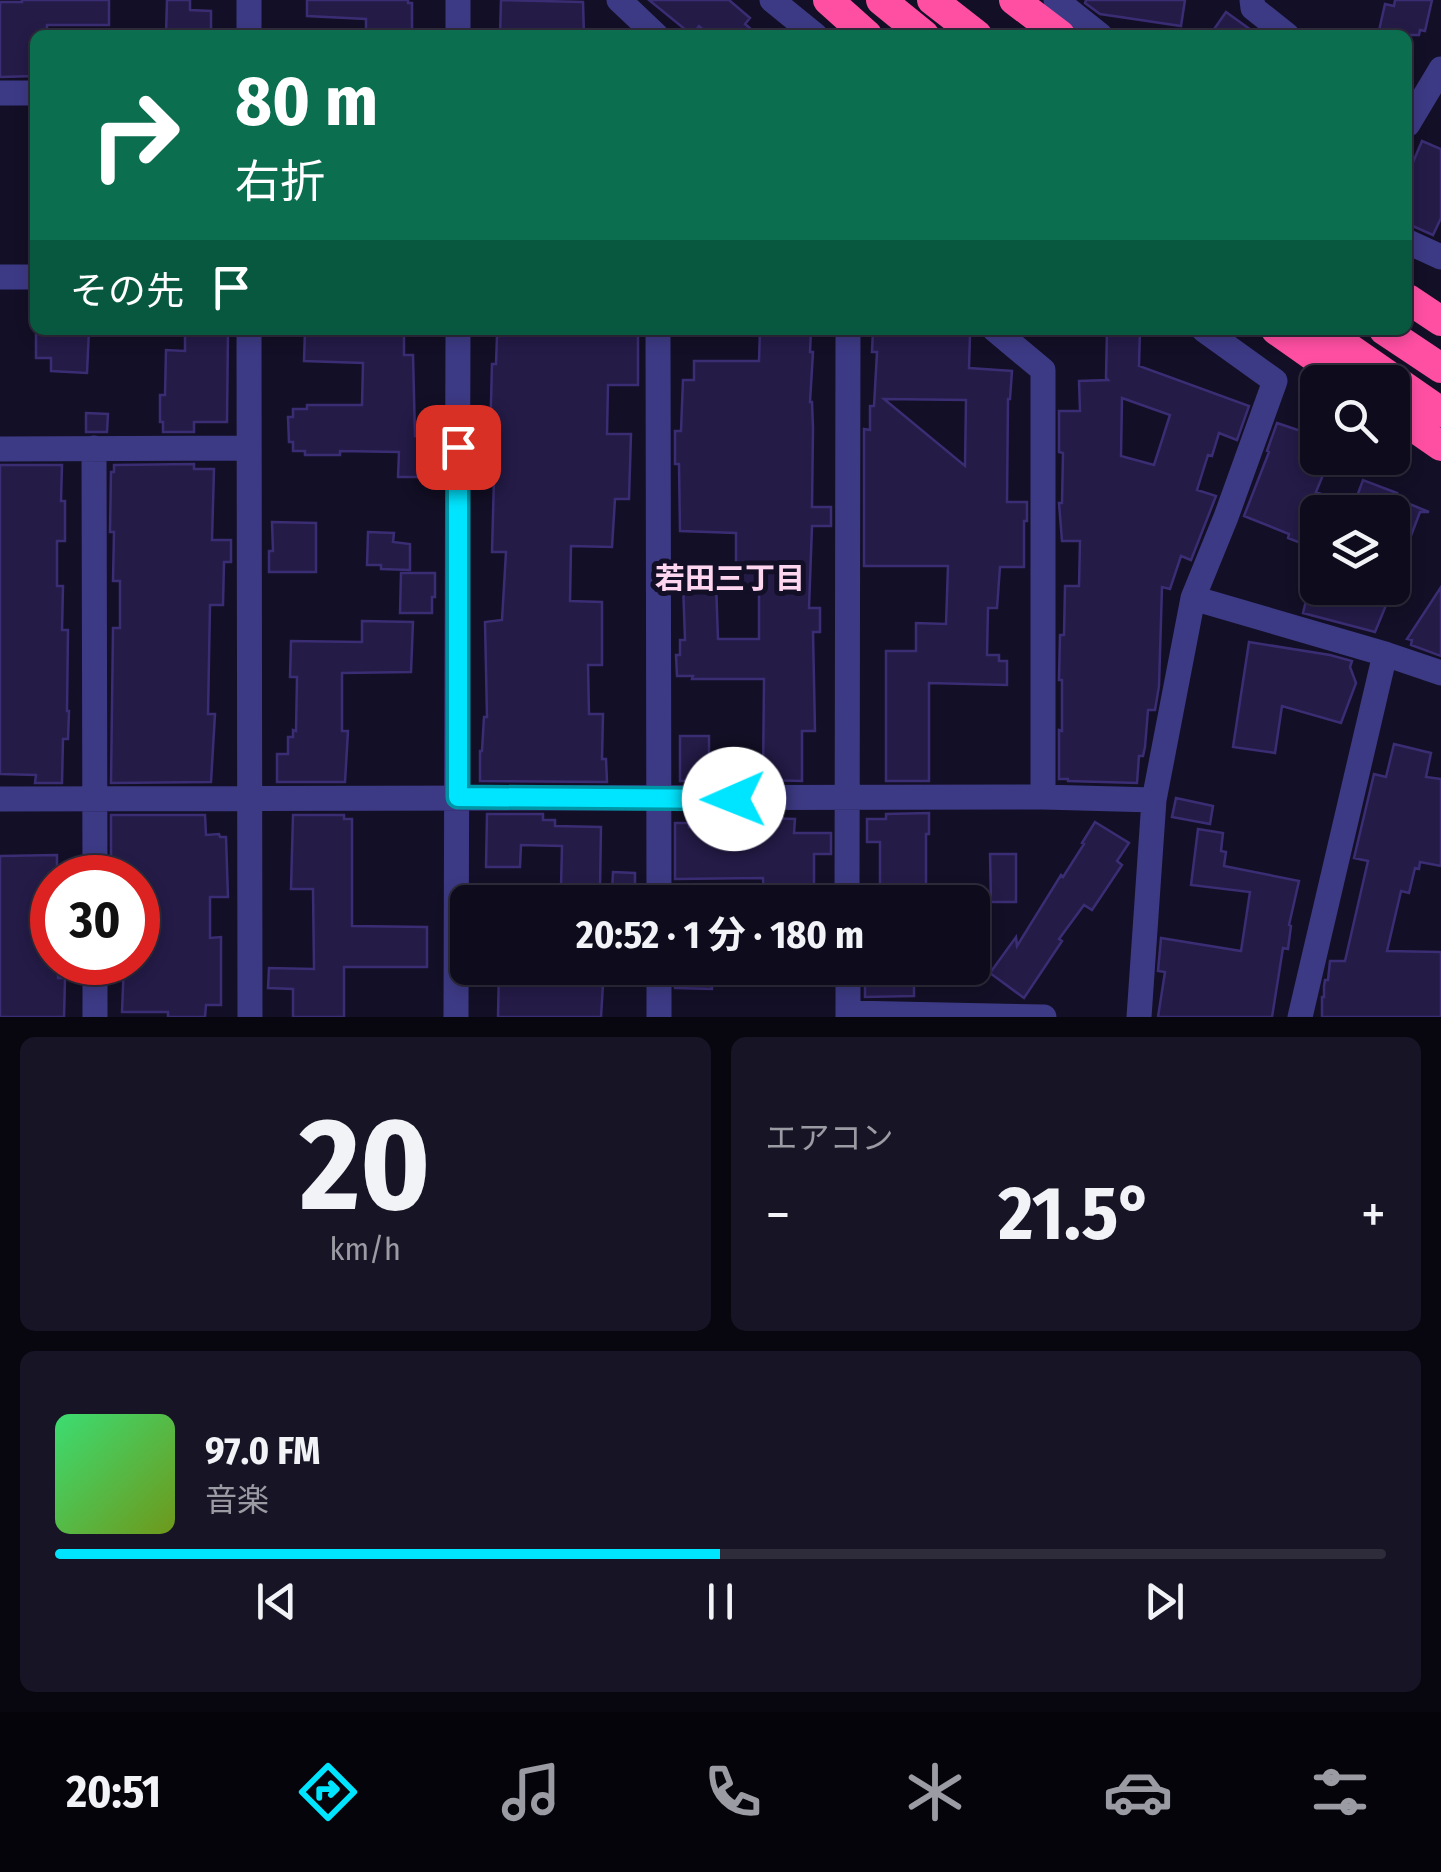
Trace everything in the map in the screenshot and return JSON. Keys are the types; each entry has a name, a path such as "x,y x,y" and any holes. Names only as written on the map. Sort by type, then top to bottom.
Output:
{"highway":[{"path":"828,0 861,30"},
{"path":"881,0 917,29"},
{"path":"932,0 971,30"},
{"path":"1014,0 1053,30"},
{"path":"1412,302 1441,320"},
{"path":"1283,335 1326,365"},
{"path":"1329,335 1441,412"},
{"path":"1392,335 1441,368"},
{"path":"1410,424 1441,446"}],"street":[{"path":"249,0 249,30"},
{"path":"458,0 458,30"},
{"path":"619,0 651,30"},
{"path":"772,0 809,30"},
{"path":"1056,0 1094,30"},
{"path":"1252,0 1252,8 1281,30"},
{"path":"1412,117 1441,69"},
{"path":"0,93 30,93"},
{"path":"1412,244 1441,257"},
{"path":"0,278 30,278"},
{"path":"249,335 250,1017"},
{"path":"456,1017 458,335"},
{"path":"658,335 659,885"},
{"path":"848,335 848,885"},
{"path":"1000,335 1042,370 1043,797"},
{"path":"1139,1017 1154,800 1192,598 1276,381 1211,335"},
{"path":"0,448 250,448"},
{"path":"94,448 95,855"},
{"path":"1192,598 1441,673"},
{"path":"1300,1017 1386,654"},
{"path":"0,800 1154,800"},
{"path":"95,985 95,1017"},
{"path":"659,985 659,1017"},
{"path":"848,985 848,1015 1044,1017"}],"building":[{"path":"109,0 109,25 47,25 47,30 30,30 30,76 0,77 0,2"},
{"path":"167,0 190,0 190,10 211,11 211,30 166,30"},
{"path":"307,0 408,0 412,3 412,30 366,30 366,19 307,16"},
{"path":"501,0 583,2 584,30 500,30"},
{"path":"649,0 729,0 750,18 745,24 752,30 703,30 699,26 686,30"},
{"path":"1086,0 1185,0 1181,26 1100,14"},
{"path":"1395,0 1432,0 1425,31 1412,35 1412,30 1379,30 1385,4 1394,6"},
{"path":"1226,12 1251,30 1213,30"},
{"path":"1422,141 1441,149 1441,218 1433,235 1412,226 1412,165"},
{"path":"36,335 89,335 87,373 51,371 51,358 36,358"},
{"path":"185,335 228,335 227,422 194,422 194,432 163,432 160,395 165,395 166,350 185,351"},
{"path":"305,335 404,335 404,355 413,355 415,436 437,438 436,477 398,477 399,452 305,455 305,451 293,451 288,417 293,417 293,409 307,409 307,405 362,405 363,363 304,361"},
{"path":"638,335 638,385 608,385 607,434 631,434 629,499 615,499 612,547 571,546 570,601 602,602 602,665 588,665 589,714 603,714 602,759 606,759 607,782 480,781 480,751 487,717 485,622 502,620 506,552 492,552 494,477 489,478 492,364 496,364 500,336"},
{"path":"760,335 811,335 812,507 831,507 831,526 812,526 809,608 820,608 820,632 813,632 815,731 802,731 802,781 763,780 764,679 677,676 676,655 680,655 680,640 685,640 683,584 716,583 718,639 759,639 759,586 736,586 736,533 680,531 675,431 681,431 683,380 694,380 694,361 759,361"},
{"path":"873,335 970,335 969,368 1012,371 1007,502 1027,502 1024,567 1000,567 997,608 988,608 987,655 999,655 999,661 1007,661 1007,685 929,683 929,781 886,781 886,651 916,651 916,623 946,624 948,566 864,566 864,429 870,430 877,352 872,352","holes":["884,399 966,400 965,466"]},
{"path":"1107,335 1140,335 1139,366 1249,406 1237,440 1219,433 1212,456 1208,455 1197,490 1216,496 1191,560 1181,556 1170,589 1162,587 1159,686 1155,710 1148,710 1137,783 1059,779 1060,635 1064,635 1065,586 1079,586 1080,541 1062,541 1059,503 1063,453 1059,452 1059,411 1080,411 1079,381 1108,380","holes":["1122,398 1170,415 1154,465 1121,456"]},
{"path":"86,413 108,414 107,432 86,432"},
{"path":"1277,423 1300,431 1300,475 1323,475 1316,492 1323,495 1300,495 1300,543 1288,538 1289,534 1244,516"},
{"path":"194,464 194,469 214,469 212,540 231,540 231,562 224,562 223,605 210,605 208,714 215,714 211,782 111,783 113,628 120,628 120,581 113,581 111,472 114,465"},
{"path":"0,465 62,465 65,541 57,541 57,586 63,586 62,630 68,630 69,711 68,739 63,739 62,783 35,783 36,775 0,774"},
{"path":"1363,480 1396,495 1357,495"},
{"path":"1410,504 1429,512 1420,512 1410,538"},
{"path":"272,522 316,523 316,572 269,572"},
{"path":"368,532 394,533 393,542 410,544 410,570 367,565"},
{"path":"401,573 435,573 432,613 400,613"},
{"path":"1441,587 1441,656 1411,645 1412,640 1407,639"},
{"path":"1305,605 1386,605 1375,632 1303,613"},
{"path":"362,621 413,622 411,672 342,673 342,731 348,731 345,782 277,782 277,754 288,754 288,737 296,731 297,677 290,677 291,641 362,642"},
{"path":"1249,642 1352,661 1350,667 1356,683 1341,723 1282,706 1275,753 1233,747"},
{"path":"680,736 709,736 709,763 712,767 743,767 742,781 680,781"},
{"path":"1394,744 1431,753 1426,777 1441,779 1441,866 1420,862 1419,869 1415,868 1409,893 1401,891 1387,951 1441,952 1441,1017 1322,1017 1330,961 1345,961 1368,861 1354,858 1374,774 1386,777"},
{"path":"1176,798 1213,806 1210,824 1172,817"},
{"path":"929,813 926,885 880,885 880,842 867,842 867,819 886,819 886,814"},
{"path":"487,814 543,814 543,820 555,820 555,826 601,827 600,885 561,885 562,846 521,845 520,867 486,867"},
{"path":"111,815 205,815 206,835 226,837 228,897 210,897 210,938 221,937 221,1005 206,1005 205,1017 122,1012 123,985 160,985 160,855 111,855"},
{"path":"293,815 344,815 344,819 352,819 352,926 427,927 427,967 344,967 344,1017 293,1017 293,989 268,988 269,968 314,969 313,889 291,889"},
{"path":"762,818 795,819 794,833 831,833 831,854 814,854 814,885 763,885 763,878 675,879 675,823 689,823 689,827 762,827"},
{"path":"1095,822 1129,843 1117,861 1122,865 1092,910 1084,905 1024,998 990,973 1016,937 1017,946"},
{"path":"1198,829 1223,833 1224,866 1299,881 1272,1017 1158,1017 1165,972 1158,971 1161,938 1241,951 1250,892 1191,885"},
{"path":"990,854 1016,854 1016,902 991,902"},
{"path":"30,855 30,985 65,985 64,1017 0,1017 0,856"},
{"path":"613,872 635,873 635,885 612,885"},
{"path":"499,985 603,985 601,1017 498,1017"},
{"path":"675,985 712,985 712,989"},
{"path":"865,985 914,985 914,996 865,997"}],"district":[{"name":"若田三丁目","path":"730,579"}],"route":[{"path":"458,447 458,797 734,799"}]}
